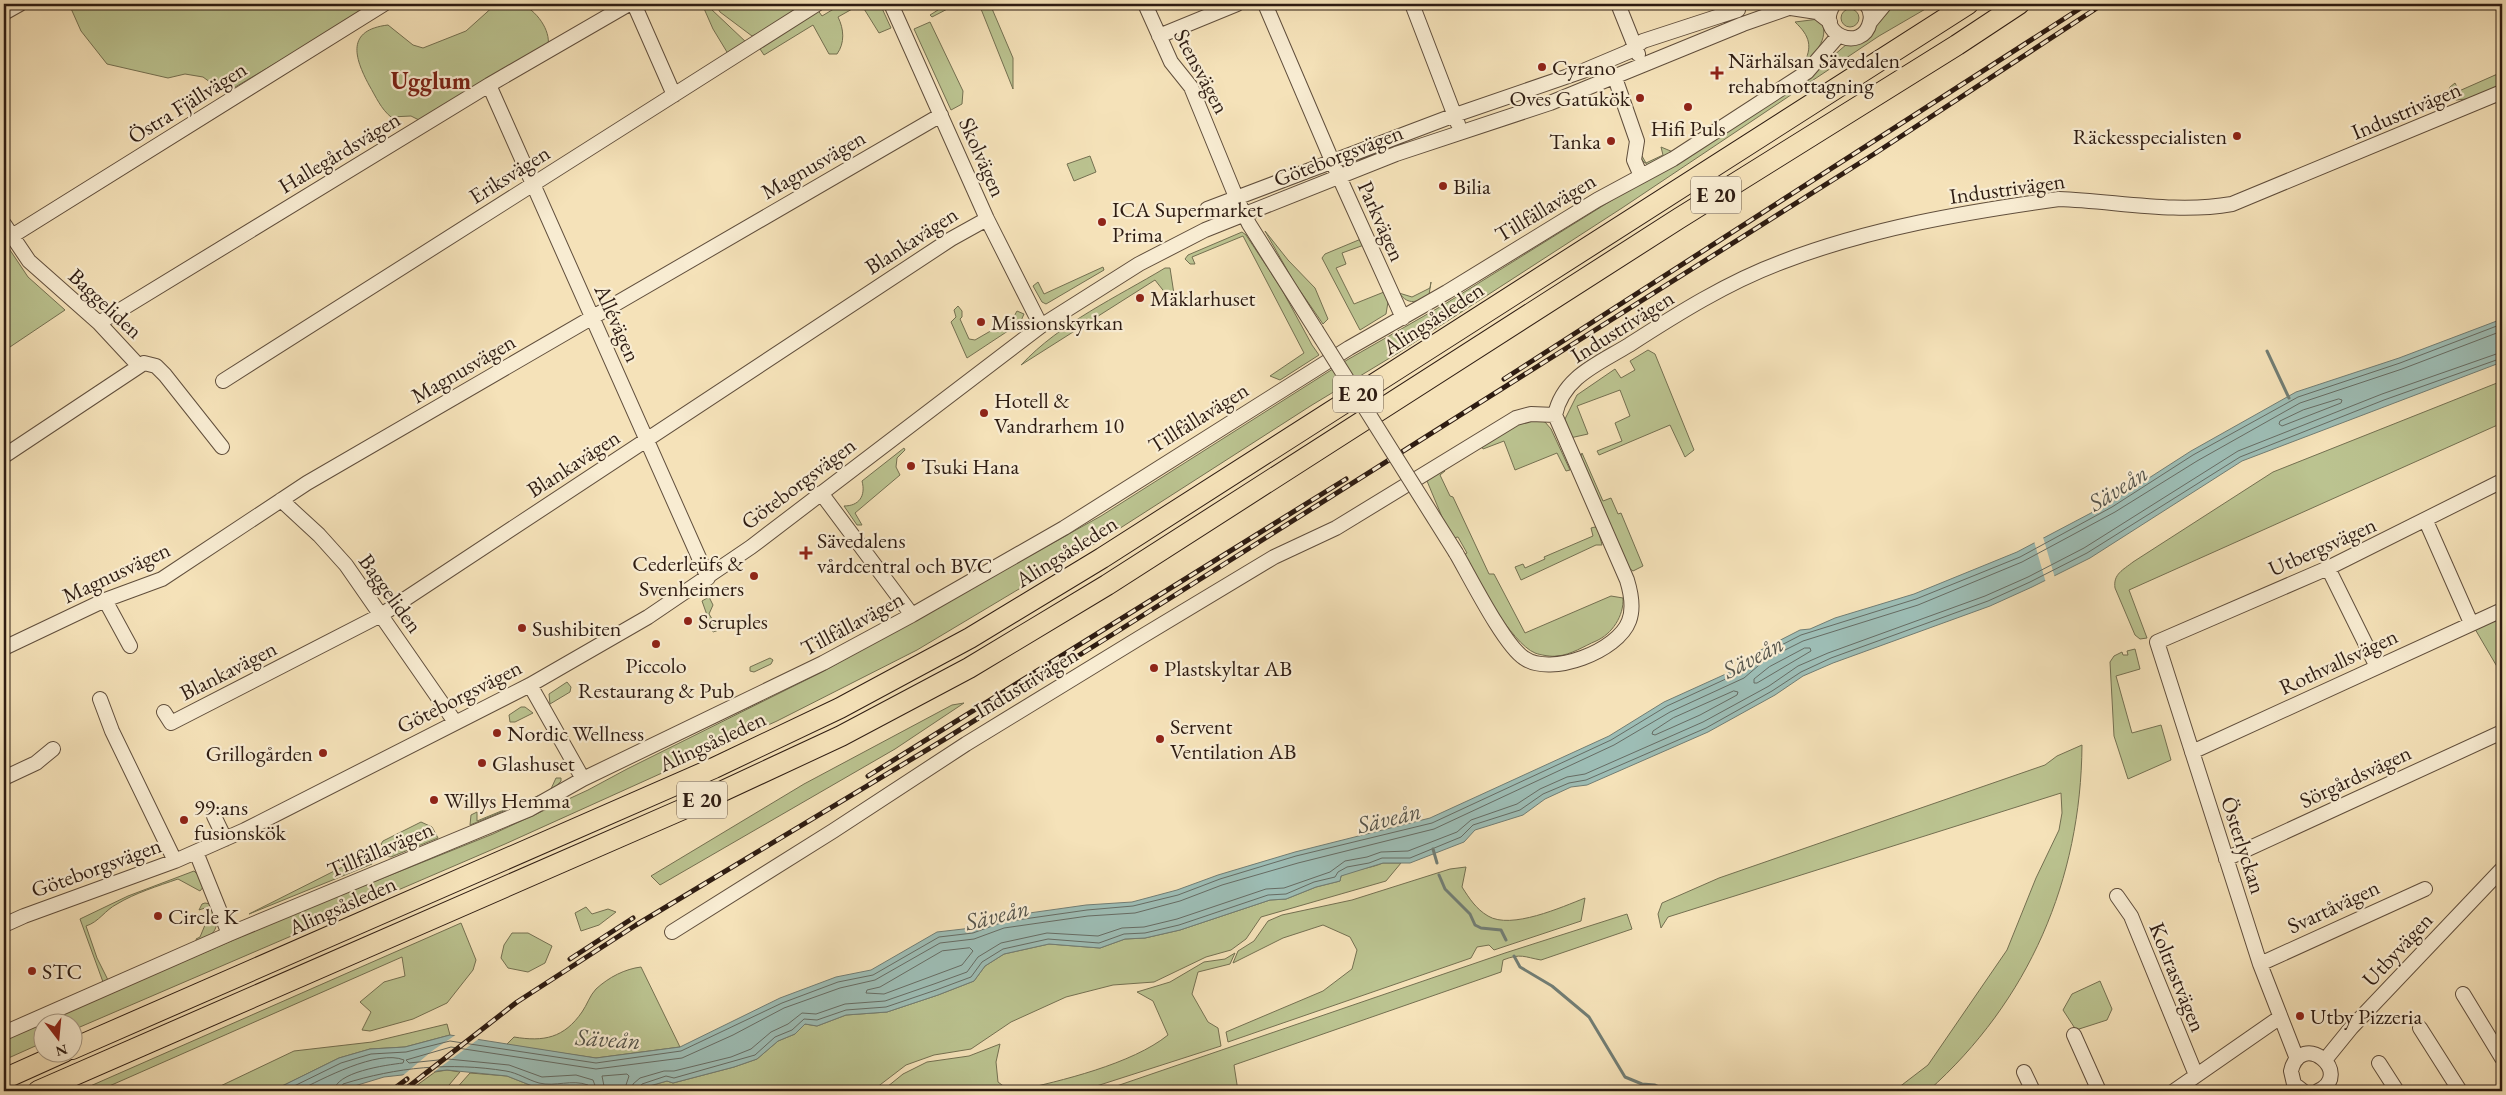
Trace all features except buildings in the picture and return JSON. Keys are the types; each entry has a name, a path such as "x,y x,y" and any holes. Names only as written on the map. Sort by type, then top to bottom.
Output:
{"highway":[{"name":"Alingsåsleden","path":"82,1045 714,768 840,708 970,638 1102,558 1968,4"},
{"name":"E 20","path":"38,1091 697,803 841,736 969,668 1107,585 1678,219 1957,45 2019,4"},
{"path":"4,1079 42,1062"}],"street":[{"path":"4,13 20,4"},
{"name":"Östra Fjällvägen","path":"8,230 384,4"},
{"name":"Hallegårdsvägen","path":"99,323 489,85 629,4"},
{"path":"634,4 674,95"},
{"name":"Eriksvägen","path":"223,381 817,4"},
{"name":"Skolvägen","path":"891,4 987,219 1041,326"},
{"name":"Stensvägen","path":"1145,4 1171,62 1191,87 1244,214"},
{"path":"1159,36 1237,4"},
{"name":"Parkvägen","path":"1265,4 1332,161 1403,318"},
{"path":"1412,4 1461,132"},
{"path":"1618,4 1643,64"},
{"path":"1834,4 1830,14 1830,22 1839,35 1848,38 1859,36 1867,30 1871,21 1885,4"},
{"path":"1866,4 1870,11 1871,21"},
{"name":"Göteborgsvägen","path":"4,925 175,861 225,839 530,685 648,617 708,578 1041,326 1091,293 1167,248 1244,214 1339,176 1461,132 1550,103 1614,75 1743,24 1796,6 1817,12 1830,22"},
{"path":"1736,7 1743,24"},
{"name":"Göteborgsvägen","path":"1207,208 1455,115 1583,70 1636,47 1643,42 1696,22 1704,22 1736,7"},
{"name":"Tillfällavägen","path":"4,1033 229,934 419,857 530,809 583,779 823,663 912,615 1064,528 1302,376 1403,318 1596,200 1673,159 1807,72 1839,35"},
{"path":"1614,75 1637,141 1634,160 1641,176"},
{"name":"Allévägen","path":"489,85 708,578"},
{"name":"Industrivägen","path":"672,932 833,831 966,744 1274,557 1336,528 1516,418 1531,414 1555,415 1558,400 1567,387 1582,374 1652,330 1747,277 1808,252 1881,231 2059,199 2086,199 2188,208 2232,204 2502,92"},
{"name":"Magnusvägen","path":"4,648 105,600 162,579 281,500 940,115"},
{"path":"1244,214 1259,242 1456,553 1512,646 1525,659 1546,665 1569,662 1616,640 1624,631 1631,612 1630,591 1555,415"},
{"name":"Blankavägen","path":"168,718 381,615 952,239 987,219"},
{"name":"Baggeliden","path":"8,230 29,261 99,323 138,365 148,363 165,375 222,447"},
{"path":"4,456 138,365"},
{"name":"Utbergsvägen","path":"2157,642 2328,568 2426,521 2502,481"},
{"path":"821,493 912,615"},
{"name":"Baggeliden","path":"281,500 331,548 381,615 455,722"},
{"path":"2426,521 2471,623"},
{"path":"2328,568 2377,667"},
{"path":"105,600 130,646"},
{"name":"Rothvallsvägen","path":"2192,752 2502,610"},
{"name":"Österlyckan","path":"2157,642 2260,964 2297,1059"},
{"path":"530,685 583,779"},
{"path":"100,699 112,730 175,861"},
{"name":"Sörgårdsvägen","path":"2226,859 2502,732"},
{"path":"4,778 36,762 53,749"},
{"path":"214,816 225,839"},
{"path":"196,852 229,934"},
{"name":"Utbyvägen","path":"2325,1060 2351,1028 2502,869"},
{"name":"Svartåvägen","path":"2260,964 2425,889"},
{"name":"Koltrastvägen","path":"2117,896 2131,916 2196,1075"},
{"path":"2463,994 2502,1058"},
{"path":"2174,1091 2280,1018"},
{"path":"2420,1028 2460,1091"},
{"path":"2074,1035 2099,1091"},
{"path":"2298,1090 2291,1075 2292,1066 2297,1059 2309,1053 2318,1055 2330,1067 2330,1076 2327,1084 2320,1091"},
{"path":"2379,1063 2397,1091"},
{"path":"2024,1072 2033,1091"}],"green space":[{"path":"518,3 532,11 545,27 548,46 419,120 411,116 391,117 387,114 381,107 364,75 357,55 357,46 365,33 388,25 413,45 423,48 466,31 496,4"},
{"path":"69,4 376,4 225,93 203,77 185,74 168,78 107,64 81,31"},
{"path":"702,4 710,4 711,9 747,43 730,57 713,29"},
{"path":"715,4 807,4 752,36 720,12"},
{"path":"842,4 861,4 838,17 843,36 840,50 837,54 829,54 813,25 764,55 760,49 817,9 822,16"},
{"path":"861,4 880,4 891,28 879,33"},
{"path":"936,4 957,4 932,17 930,15 938,10"},
{"path":"979,4 990,4 1013,58 1013,89"},
{"path":"1895,4 1934,4 1879,36 1622,208 1398,353 1312,405 1111,534 917,650 777,721 505,844 82,1026 82,1012 66,1012 296,913 493,834 588,790 822,672 1101,516 1347,360 1445,304 1805,80 1847,44 1865,39"},
{"path":"1846,9 1854,9 1859,14 1857,25 1846,27 1841,22 1841,14"},
{"path":"1819,19 1824,31 1821,44 1803,65 1809,47 1807,37 1795,22"},
{"path":"930,22 963,91 962,104 951,110 914,29"},
{"path":"2502,72 2502,85 2467,99 2456,100 2448,93 2450,87 2455,83 2459,91"},
{"path":"1661,147 1673,152 1648,165 1640,159 1642,156 1646,163 1663,155"},
{"path":"1090,156 1096,172 1074,181 1067,164"},
{"path":"1265,231 1288,260 1315,288 1328,319 1323,324 1294,282"},
{"path":"1242,232 1246,235 1281,288 1319,355 1280,380 1270,376 1304,353 1243,236 1192,257 1195,264 1190,264 1185,259 1188,255"},
{"path":"1361,239 1364,245 1342,253 1346,264 1336,268 1354,304 1384,292 1388,302 1386,314 1360,330 1322,258 1325,254"},
{"path":"4,241 28,277 65,310 4,351"},
{"path":"1103,267 1104,270 1046,304 1042,302 1033,286 1038,282 1044,294"},
{"path":"1165,268 1170,268 1174,294 1166,294 1155,280 1021,365 1036,350 1071,323"},
{"path":"1431,282 1429,295 1417,301 1406,300 1399,293 1412,297 1430,288"},
{"path":"958,306 962,311 960,319 969,339 975,340 1013,318 1017,311 1024,314 1020,323 967,358 951,322 956,317 954,310"},
{"path":"1648,350 1655,354 1694,450 1685,457 1670,425 1599,455 1597,451 1622,441 1615,423 1630,416 1620,390 1577,406 1588,434 1570,438 1565,419 1577,395 1615,369 1621,378 1635,370 1630,361"},
{"path":"2502,381 2502,423 2129,590 2147,638 2140,639 2135,635 2115,588 2117,576 2133,562 2273,472"},
{"path":"1530,418 1545,422 1551,429 1570,470 1566,471 1557,453 1515,470 1504,441 1483,449 1482,447 1517,423"},
{"path":"904,448 905,450 897,458 896,467 900,475 855,513 862,525 857,525 844,506 857,502 862,496 862,481"},
{"path":"1582,453 1603,501 1611,498 1618,514 1621,513 1643,566 1633,571 1629,568 1580,458"},
{"path":"1443,470 1445,471 1440,475 1450,496 1453,497 1489,574 1494,574 1525,633 1611,596 1623,598 1619,618 1612,629 1602,638 1572,652 1552,656 1535,653 1515,637 1476,579 1463,555 1467,553 1458,537 1453,538 1445,524 1427,481"},
{"path":"1595,527 1598,529 1602,545 1596,545 1521,580 1515,567 1523,564 1525,568 1545,559 1544,557 1593,536 1591,528"},
{"path":"709,597 713,605 709,614 719,630 713,632 702,601"},
{"path":"2502,616 2502,671 2499,670 2475,629"},
{"path":"2135,649 2140,669 2116,676 2132,733 2161,725 2171,760 2128,779 2114,736 2110,662 2114,656 2122,652 2123,655 2128,655 2127,651"},
{"path":"770,658 773,660 771,664 754,672 750,671 750,667"},
{"path":"567,682 571,687 570,692 550,704 549,694"},
{"path":"964,703 895,749 660,885 651,876 804,784 952,705"},
{"path":"521,707 525,707 533,713 515,722 510,722 509,715"},
{"path":"2082,745 2079,795 2072,843 2059,890 2042,935 2021,978 1995,1018 1964,1056 1928,1091 1894,1091 1928,1065 2007,950 2036,878 2059,830 2062,813 2061,793 1668,917 1661,928 1658,914 1662,903 1719,878 2045,765 2057,756"},
{"path":"556,778 561,778 561,781 552,791 470,825 471,815 477,812 477,821 550,791"},
{"path":"421,822 432,827 438,838 391,857 387,856 386,850 414,839 425,839 421,833 383,846 381,844 383,841"},
{"path":"358,859 370,859 372,864 249,914"},
{"path":"1383,863 1401,863 1386,881 1261,917 1246,939 1231,950 1206,957 1154,982 1113,985 1066,997 1011,1022 971,1049 934,1055 906,1065 872,1091 632,1091 667,1081 673,1083 757,1059 778,1041 795,1034 805,1024 817,1026 846,1015 887,1012 938,995 974,981 985,966 1004,954 1049,944 1100,948 1125,939 1145,938 1180,930 1270,900 1286,899 1316,887 1340,881 1341,876 1356,870"},
{"path":"1466,867 1462,887 1476,907 1488,916 1498,920 1523,919 1585,898 1581,921 1494,950 1489,945 1477,947 1471,958 1228,1042 1226,1032 1323,991 1352,969 1357,950 1350,937 1323,925 1283,938 1233,963 1238,951 1254,941 1268,921 1282,915 1352,900 1450,869"},
{"path":"194,871 200,877 204,886 200,891 178,879 124,900 95,922 86,926 97,958 108,980 103,982 80,919 128,896"},
{"path":"202,904 211,904 216,918 216,928 210,935 197,942 196,939 200,937 205,925 213,922 208,907 199,910"},
{"path":"586,907 592,914 608,909 616,912 599,925 581,931 575,913"},
{"path":"1627,914 1632,929 1541,960 1522,956 1503,960 1501,972 1234,1065 1238,1091 1102,1091 1505,953"},
{"path":"461,923 476,960 473,970 447,1003 413,1019 370,1031 362,1030 371,1012 360,1002 384,982 405,976 402,957 98,1091 79,1091"},
{"path":"512,933 528,933 552,946 545,963 528,972 508,968 501,958 504,945"},
{"path":"1235,953 1230,964 1198,972 1192,994 1208,1022 1218,1028 1221,1046 1081,1091 1015,1091 1116,1063 1153,1045 1168,1035 1153,1001 1137,992 1170,982 1204,962 1225,959"},
{"path":"641,967 680,1047 596,1058 506,1045 514,1037 535,1039 560,1033 575,1021 594,991 601,985 623,972"},
{"path":"2100,981 2112,1009 2107,1020 2076,1030 2063,1010 2072,994"},
{"path":"447,1024 450,1035 405,1047 370,1049 339,1058 272,1091 210,1091 294,1051 372,1042"},
{"path":"32,1027 32,1047 4,1060 4,1039"},
{"path":"1000,1044 996,1062 998,1082 1010,1091 882,1091 903,1074 927,1062 969,1056"},
{"path":"447,1070 460,1072 444,1091 409,1091 435,1072"},
{"path":"470,1073 507,1076 540,1089 561,1089 575,1086 595,1091 454,1091"}],"water":[{"name":"Säveån","path":"2502,319 2502,362 2242,461 2090,558 2032,587 1990,606 1833,663 1803,676 1775,695 1708,732 1587,785 1571,787 1545,799 1523,815 1475,830 1464,842 1410,863 1383,863 1341,876 1340,881 1316,887 1286,899 1270,900 1180,930 1145,938 1125,939 1100,948 1049,944 1004,954 985,966 974,981 887,1012 846,1015 817,1026 805,1024 795,1034 778,1041 757,1059 673,1083 667,1081 632,1091 595,1091 575,1086 561,1089 540,1089 507,1076 447,1070 384,1077 338,1091 272,1091 339,1058 370,1049 405,1047 450,1035 596,1058 680,1047 780,998 836,977 871,970 937,932 972,928 1001,917 1086,905 1132,902 1177,890 1218,875 1295,852 1430,818 1609,736 1664,702 1739,668 1759,651 1800,630 1810,629 1835,618 1914,594 2017,552 2110,503 2191,451 2296,392 2399,358"}],"pier":[{"path":"2043,537 2055,578 2046,583 2034,541"},
{"path":"457,1034 480,1038 431,1074 400,1078 432,1051"}],"waterway":[{"path":"2267,351 2289,398"},
{"path":"1433,849 1437,863"},
{"path":"1439,875 1445,889 1470,914 1475,925 1481,928 1501,930 1506,940"},
{"path":"1514,956 1520,967 1552,986 1589,1017 1625,1077 1642,1084 1655,1085 1668,1091"}],"railway":[{"path":"1504,379 2087,4"},
{"path":"403,1091 517,1002 636,925 945,739 1118,631 1874,154 2103,4"},
{"path":"868,776 1346,479"},
{"path":"570,959 633,918"},
{"path":"391,1091 407,1079"}],"place":[{"name":"Cyrano","path":"1542,67"},
{"name":"Närhälsan Sävedalen rehabmottagning","path":"1717,73"},
{"name":"Oves Gatukök","path":"1640,98"},
{"name":"Hifi Puls","path":"1688,107"},
{"name":"Räckesspecialisten","path":"2237,136"},
{"name":"Tanka","path":"1611,141"},
{"name":"Bilia","path":"1443,186"},
{"name":"ICA Supermarket Prima","path":"1102,222"},
{"name":"Mäklarhuset","path":"1140,298"},
{"name":"Missionskyrkan","path":"981,322"},
{"name":"Hotell & Vandrarhem 10","path":"984,413"},
{"name":"Tsuki Hana","path":"911,466"},
{"name":"Sävedalens vårdcentral och BVC","path":"806,553"},
{"name":"Cederleüfs & Svenheimers","path":"754,576"},
{"name":"Scruples","path":"688,621"},
{"name":"Sushibiten","path":"522,628"},
{"name":"Piccolo Restaurang & Pub","path":"656,644"},
{"name":"Plastskyltar AB","path":"1154,668"},
{"name":"Nordic Wellness","path":"497,733"},
{"name":"Servent Ventilation AB","path":"1160,739"},
{"name":"Grillogården","path":"323,753"},
{"name":"Glashuset","path":"482,763"},
{"name":"Willys Hemma","path":"434,800"},
{"name":"99:ans fusionskök","path":"184,820"},
{"name":"Circle K","path":"158,916"},
{"name":"STC","path":"32,971"},
{"name":"Utby Pizzeria","path":"2300,1016"}],"district":[{"name":"Ugglum","path":"431,81"}]}
